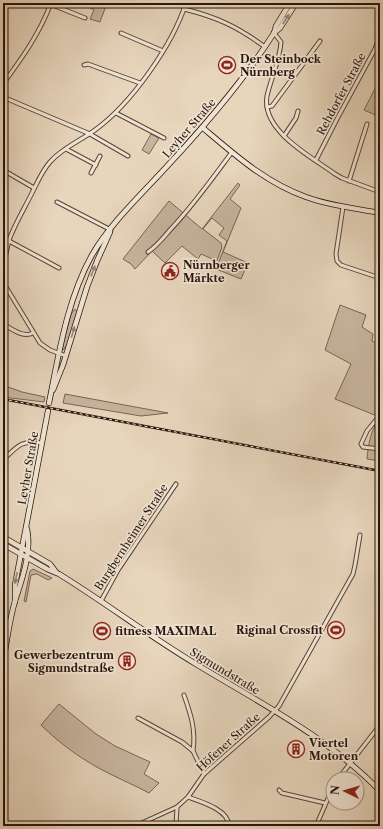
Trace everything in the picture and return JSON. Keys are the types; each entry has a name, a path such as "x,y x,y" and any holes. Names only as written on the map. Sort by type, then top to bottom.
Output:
{"main road":[{"name":"Leyher Straße","path":"49,403 59,354 72,305 81,280 96,250 104,237 203,128 227,98 265,47 290,3"},
{"name":"Leyher Straße","path":"274,33 280,28 296,3"},
{"path":"203,128 258,172 282,186 306,197 343,207 380,213"},
{"name":"Leyher Straße","path":"50,397 66,356 84,294 111,230"},
{"name":"Leyher Straße","path":"15,602 15,585 48,411"},
{"name":"Leyher Straße","path":"3,662 26,557 28,536 27,528"},
{"name":"Sigmundstraße","path":"3,537 50,564 56,572"},
{"name":"Sigmundstraße","path":"3,544 47,569 56,572 176,652 314,736 350,763 380,791"}],"street":[{"path":"3,267 9,241 14,229 34,188 50,161 90,134 116,113 163,52 184,9 185,4 181,3"},
{"path":"3,84 5,78 32,42 43,22 50,4 85,18"},
{"path":"184,9 207,15 225,22 265,47"},
{"path":"121,33 163,52"},
{"path":"274,33 280,40 280,45 267,97 267,107 270,118 284,136 298,148 342,178 380,192"},
{"name":"Rehdorfer Straße","path":"316,160 375,49 380,36"},
{"path":"267,107 272,106 320,41"},
{"path":"84,65 88,64 140,83"},
{"path":"3,97 90,134 128,156"},
{"path":"284,136 296,118 298,111"},
{"path":"116,113 164,138"},
{"path":"349,181 367,124"},
{"path":"66,149 96,165"},
{"path":"148,252 154,248 183,217 232,152"},
{"path":"91,173 100,156"},
{"path":"3,170 34,188"},
{"path":"57,202 111,230"},
{"path":"343,207 336,254 337,261 341,265 380,278"},
{"path":"9,241 59,268"},
{"path":"3,282 33,333 43,346 66,356"},
{"path":"3,324 24,334 28,335 33,333"},
{"path":"380,415 367,431 361,444 363,447 380,449"},
{"path":"3,460 18,445 28,442 42,443"},
{"name":"Burgbernheimer Straße","path":"100,601 118,570 176,484"},
{"name":"Höfener Straße","path":"135,826 177,807 188,797 204,774 275,711 281,703 351,578 355,565 360,535"},
{"path":"184,695 191,714 195,738 193,751"},
{"path":"138,718 182,742 193,751 204,774"},
{"path":"344,771 380,725"},
{"path":"279,790 282,793 325,803 316,826"},
{"path":"188,797 221,812 229,821 229,826"},
{"path":"176,826 177,807"}],"shaded area":[{"path":"86,3 107,3 100,22 90,19 94,10 85,5"},
{"path":"380,79 380,117 364,110"},
{"path":"151,134 159,138 149,154 142,150"},
{"path":"238,183 240,185 230,199 241,208 223,252 248,263 241,279 216,269 227,241 219,235 224,228 212,218 203,229 221,243 222,247 217,261 201,254 198,259 182,246 165,263 152,251 135,269 131,264 123,259 169,201 202,229"},
{"path":"340,305 366,315 362,327 373,334 372,341 380,345 380,413 377,416 335,399 351,364 325,350"},
{"path":"75,309 77,312 67,345 63,350 71,314"},
{"path":"3,385 22,392 45,397 44,402 3,397"},
{"path":"65,394 168,413 141,416 63,403"},
{"path":"380,418 380,461 367,459 370,437"},
{"path":"33,569 52,578 48,580 37,574 31,575 26,602 24,601 30,571"},
{"path":"59,704 96,734 115,746 150,762 144,774 159,783 149,793 81,758 64,745 41,725"}],"railway":[{"path":"3,399 380,471"}],"place":[{"name":"Der Steinbock Nürnberg","path":"227,65"},
{"name":"Nürnberger Märkte","path":"170,271"},
{"name":"Riginal Crossfit","path":"336,630"},
{"name":"fitness MAXIMAL","path":"102,631"},
{"name":"Gewerbezentrum Sigmundstraße","path":"127,661"},
{"name":"Viertel Motoren","path":"296,749"}]}
